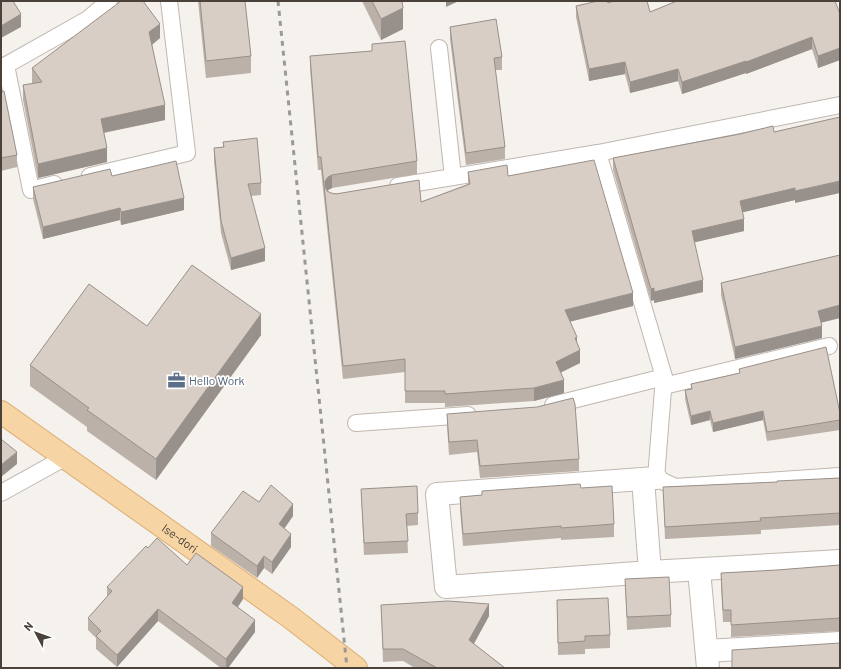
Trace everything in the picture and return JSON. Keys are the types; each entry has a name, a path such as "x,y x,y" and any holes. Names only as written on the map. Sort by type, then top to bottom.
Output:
{"main road":[{"name":"Ise-dori","path":"1,412 290,617 356,668"}],"street":[{"path":"650,572 650,479 437,494 446,587 650,572 840,561"},
{"path":"699,570 707,660 840,643"}],"lane":[{"path":"109,1 88,19 3,67 31,190 187,153 169,1"},
{"path":"439,48 453,177"},
{"path":"380,189 598,153 840,105"},
{"path":"598,153 664,382 650,479 675,486 840,476"},
{"path":"536,410 829,346"},
{"path":"356,423 485,414"},
{"path":"1,492 66,457"}],"building":[{"path":"1,1 13,1 21,14 1,26"},
{"path":"121,1 143,1 160,24 149,32 165,105 101,119 107,148 38,164 23,85 42,82 32,68"},
{"path":"200,1 245,1 251,56 206,61"},
{"path":"372,1 402,1 403,8 381,19"},
{"path":"598,1 607,1 608,3 614,1 647,1 650,12 677,1 835,1 840,14 840,48 818,56 812,37 746,62 682,82 678,69 630,82 625,62 589,69 576,6"},
{"path":"496,19 502,57 494,58 505,147 466,153 450,27"},
{"path":"405,41 417,161 332,175 325,181 327,191 336,194 419,180 421,202 470,184 468,172 507,165 508,176 594,160 633,293 565,310 577,337 575,338 580,350 556,362 564,380 534,388 445,394 445,391 405,391 405,359 343,366 321,157 318,157 310,56 372,51 372,44"},
{"path":"4,91 17,155 1,158 1,92"},
{"path":"840,117 840,181 795,191 795,188 740,201 744,219 692,231 703,280 654,292 654,288 651,289 613,158 740,134 773,126 774,132"},
{"path":"257,138 261,183 248,184 265,248 231,258 221,221 214,148 224,147 223,142"},
{"path":"176,161 184,198 121,212 120,208 43,227 33,187 110,169 112,176"},
{"path":"840,255 840,305 818,311 822,326 735,347 721,283"},
{"name":"Hello Work","path":"192,265 261,314 156,459 87,410 89,408 30,365 89,284 147,326"},
{"path":"826,347 840,413 840,420 767,432 763,411 713,423 710,411 691,416 685,390 692,389 691,384 740,373 739,369"},
{"path":"573,398 575,404 579,459 480,466 477,440 449,442 447,414 537,407"},
{"path":"1,439 17,452 1,465"},
{"path":"840,478 840,513 760,518 761,521 665,527 663,487"},
{"path":"580,484 581,488 612,486 614,524 561,528 561,526 463,534 460,497 482,495 482,491"},
{"path":"271,485 293,504 279,524 291,534 272,562 264,556 257,566 211,533 243,491 259,502"},
{"path":"417,486 418,513 406,514 408,541 364,543 361,489"},
{"path":"157,538 187,565 196,553 243,587 232,603 255,620 226,659 158,609 117,655 96,636 101,631 88,618 112,591 107,587 146,546 148,548"},
{"path":"840,565 840,618 731,625 731,610 723,610 721,573"},
{"path":"669,577 671,615 627,617 625,579"},
{"path":"608,598 610,635 585,636 585,641 558,643 557,600"},
{"path":"448,601 489,604 469,640 505,668 437,668 403,649 383,649 381,605"},
{"path":"840,643 840,668 732,668 732,650"}],"railway":[{"path":"278,1 347,668"}],"place":[{"name":"Hello Work","path":"176,381"}]}
